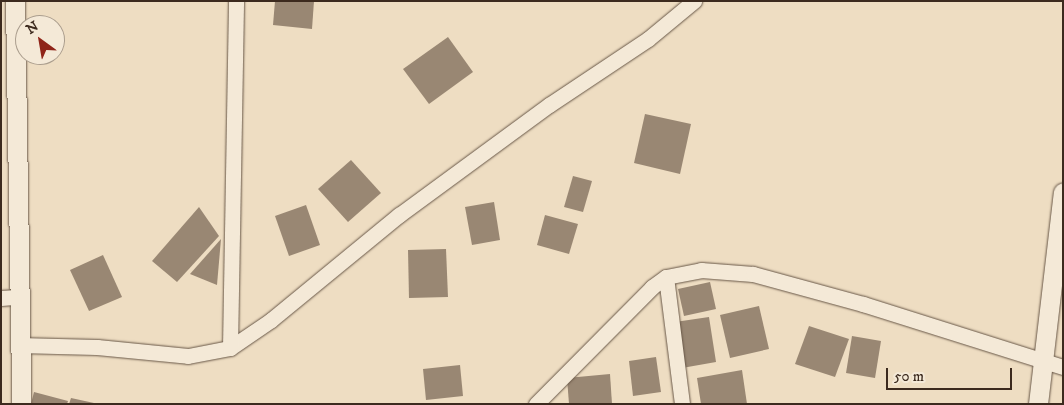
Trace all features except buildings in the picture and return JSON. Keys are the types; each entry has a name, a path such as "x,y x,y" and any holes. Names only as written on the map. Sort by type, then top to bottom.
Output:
{"street":[{"path":"15,1 9,298 18,345 21,404"},
{"path":"230,348 236,1"},
{"path":"18,345 97,347 188,356 230,348 271,320 399,215 549,105 648,39 694,1"},
{"path":"1038,404 1063,192"},
{"path":"536,404 652,287 666,277 709,270 753,274 863,304 1042,362 1063,367"},
{"path":"666,277 682,404"}]}
